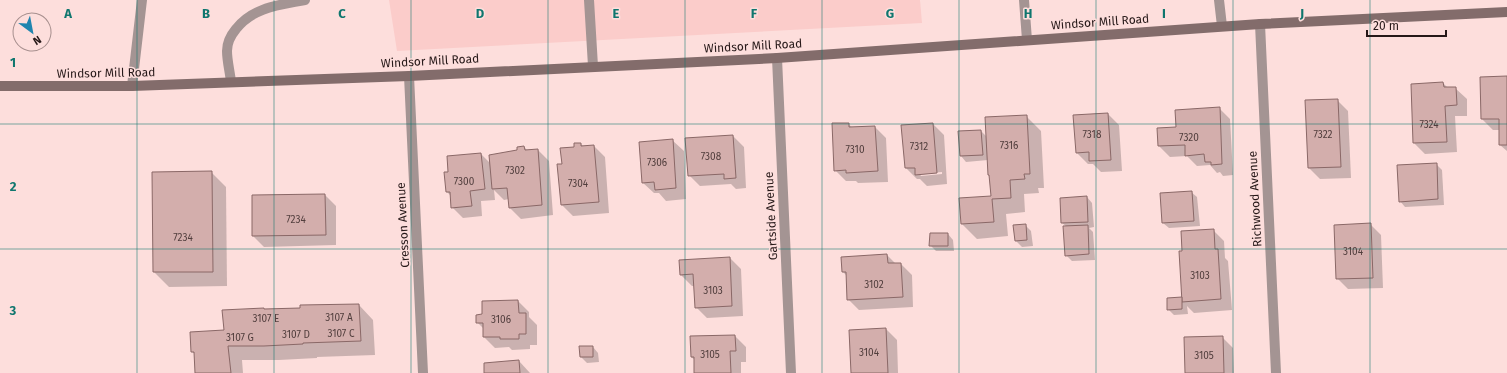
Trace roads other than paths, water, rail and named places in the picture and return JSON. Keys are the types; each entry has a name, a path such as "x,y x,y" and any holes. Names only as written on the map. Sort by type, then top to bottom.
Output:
{"main road":[{"name":"Windsor Mill Road","path":"0,86 132,86 409,76 777,58 1222,26 1507,12"}],"street":[{"path":"132,86 142,0"},
{"path":"589,0 593,66"},
{"path":"1024,0 1027,40"},
{"path":"1219,0 1222,26"},
{"path":"231,82 226,50 230,36 239,24 254,13 268,8 300,1"},
{"name":"Richwood Avenue","path":"1260,24 1276,373"},
{"name":"Gartside Avenue","path":"777,58 792,373"},
{"name":"Cresson Avenue","path":"409,76 423,373"}]}
